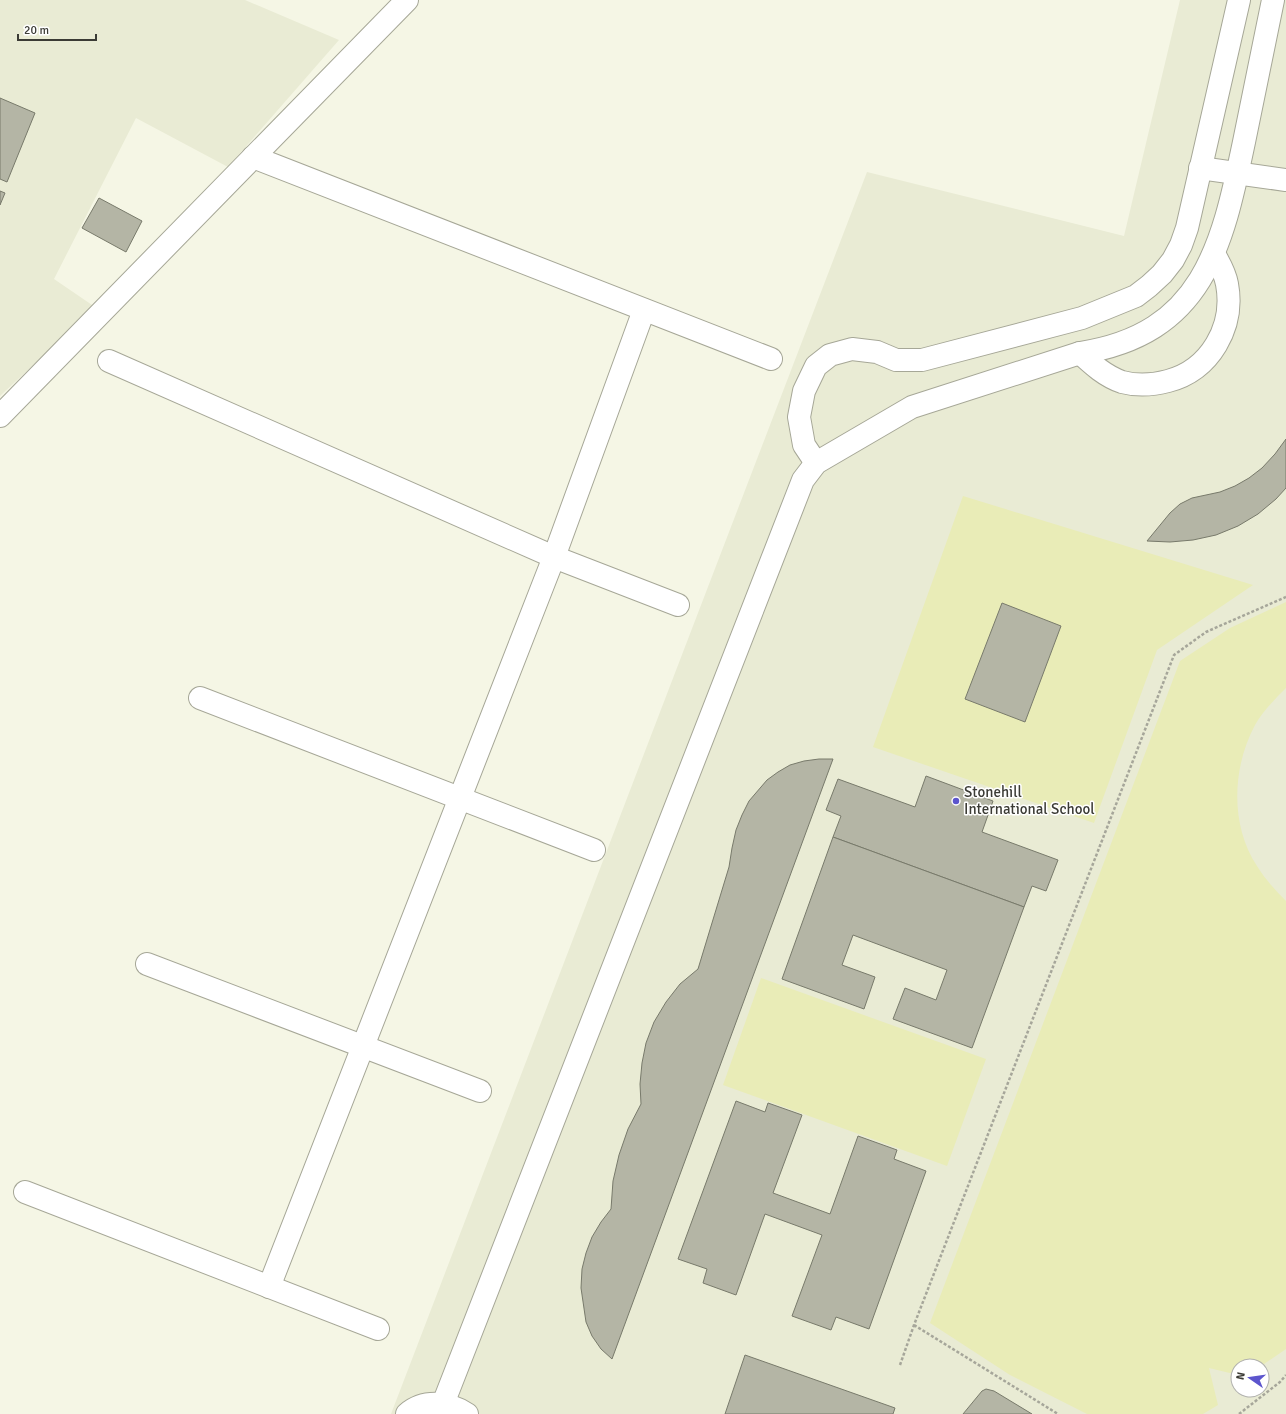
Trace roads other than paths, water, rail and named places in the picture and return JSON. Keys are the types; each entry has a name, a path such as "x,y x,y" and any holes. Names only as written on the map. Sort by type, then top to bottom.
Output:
{"street":[{"path":"0,416 407,0"},
{"path":"816,463 804,445 799,417 804,391 816,366 830,355 852,348 877,352 896,360 922,360 1082,318 1136,296 1162,274 1173,260 1187,228 1239,0"},
{"path":"443,1404 803,480 816,463 912,407 1080,352 1101,350 1121,344 1140,336 1158,325 1176,310 1191,293 1204,274 1214,254 1234,188 1274,0"},
{"path":"1232,30 1266,36"},
{"path":"253,157 771,359"},
{"path":"1200,168 1286,180"},
{"path":"1080,352 1092,365 1107,375 1124,382 1141,385 1159,384 1176,379 1192,371 1215,348 1223,333 1228,317 1229,300 1227,284 1222,268 1214,254"},
{"path":"269,1287 554,557 644,310"},
{"path":"109,361 554,557 678,605"},
{"path":"200,698 594,850"},
{"path":"147,964 480,1091"},
{"path":"26,1192 378,1329"},
{"path":"407,1414 412,1410 427,1404 443,1404 459,1408 467,1414"}],"place":[{"name":"Stonehill International School","path":"956,801"}]}
